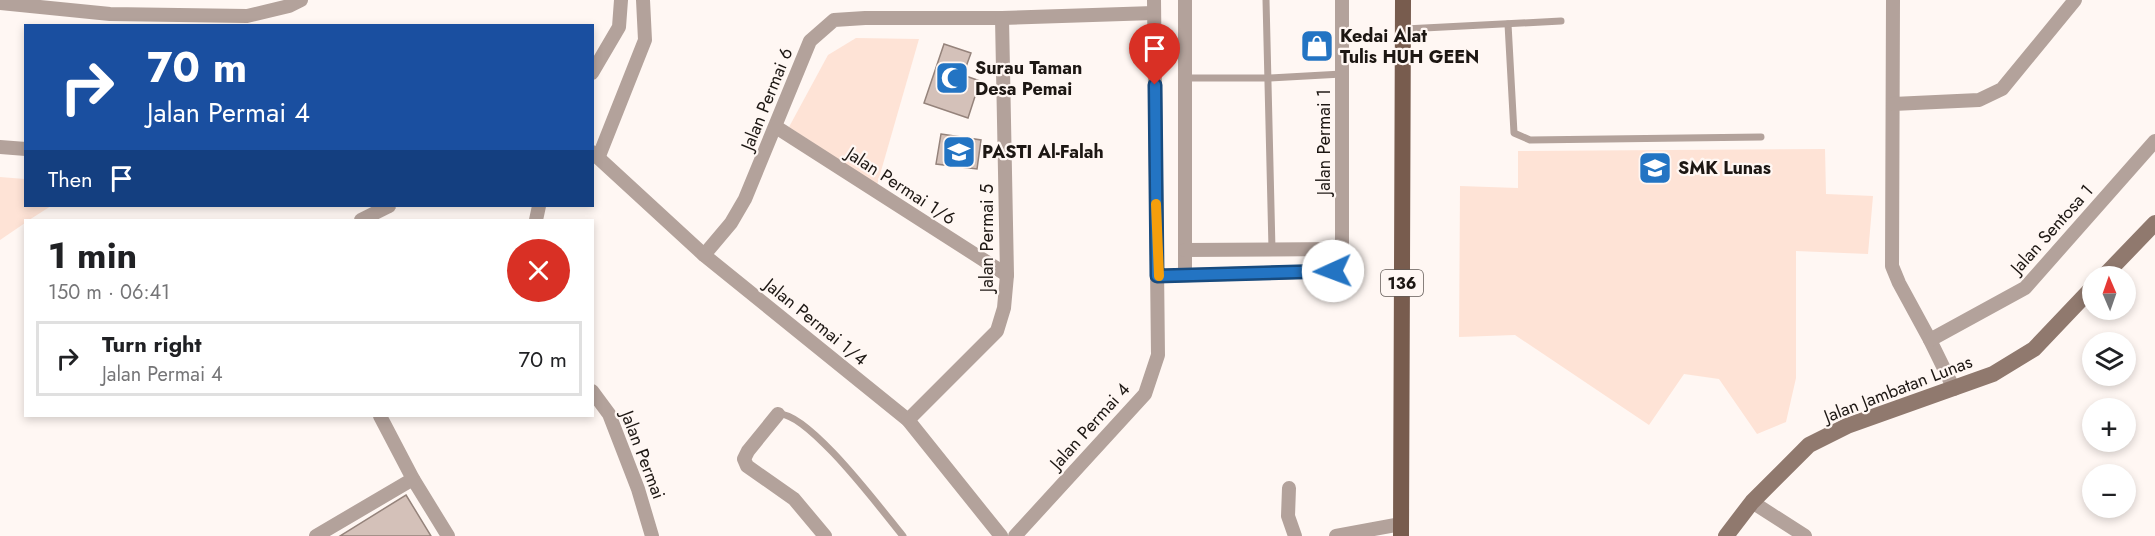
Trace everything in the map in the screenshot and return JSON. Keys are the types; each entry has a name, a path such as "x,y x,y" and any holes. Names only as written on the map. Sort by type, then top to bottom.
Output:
{"main road":[{"name":"136","path":"1401,530 1403,0"},
{"path":"2114,266 2155,223"},
{"name":"Jalan Jambatan Lunas","path":"1726,536 1752,502 1809,445 1847,426 1993,374 2034,349 2082,299"}],"street":[{"path":"0,3 110,20 247,16 289,6 301,0"},
{"path":"594,70 620,27 621,0"},
{"path":"596,154 645,40 643,0"},
{"path":"1185,0 1185,275"},
{"name":"Jalan Permai 1","path":"1342,0 1342,249"},
{"path":"1893,0 1892,266 1954,389"},
{"path":"1893,104 1979,100 2002,89 2075,0"},
{"name":"Jalan Permai 6","path":"704,255 731,223 746,199 810,41 834,20 1002,18 1154,6"},
{"name":"Jalan Permai 4","path":"1015,536 1144,394 1158,355 1154,6"},
{"name":"Jalan Permai 5","path":"908,420 998,331 1004,308 1007,275 1002,18"},
{"name":"Jalan Permai 1/6","path":"776,127 1007,275"},
{"name":"Jalan Sentosa 1","path":"1930,340 2025,288 2155,141"},
{"path":"0,147 24,149"},
{"name":"Jalan Permai 1/4","path":"596,154 704,255 908,420 1001,536"},
{"path":"364,219 387,212"},
{"path":"1157,276 1333,271 1339,263 1342,249 1185,250"},
{"name":"Jalan Permai","path":"594,394 609,414 638,489 652,536"},
{"path":"778,414 744,459 747,466 794,499 825,536"},
{"path":"381,417 413,479 448,536"},
{"path":"316,536 413,479"},
{"path":"1289,488 1288,516 1295,536"},
{"path":"1752,502 1805,536"},
{"path":"1336,536 1401,530"}],"lane":[{"path":"1266,0 1272,249"},
{"path":"1403,29 1561,21"},
{"path":"1508,24 1514,133 1521,137 1530,140 1761,137"},
{"path":"1186,78 1268,78 1343,74"},
{"path":"778,414 784,413 794,419 837,454 903,536"}],"shaded area":[{"path":"856,38 919,39 877,185 789,127 828,55"},
{"path":"1825,149 1826,194 1873,196 1868,254 1796,251 1796,378 1786,422 1757,434 1719,379 1684,374 1649,425 1515,335 1459,337 1460,186 1518,188 1518,151"},
{"path":"0,177 24,179 24,207 49,207 31,219 24,219 24,224 0,240"}],"building":[{"name":"Surau Taman Desa Pemai","path":"944,44 971,53 963,75 980,81 968,118 924,103"},
{"name":"PASTI Al-Falah","path":"941,134 981,140 977,169 936,164"},
{"path":"406,495 431,536 340,536"}],"slow traffic":[{"path":"1156,204 1157,276 1159,276"}],"place":[{"name":"Kedai Alat Tulis HUH GEEN","path":"1317,46"},
{"name":"Surau Taman Desa Pemai","path":"952,78"},
{"name":"PASTI Al-Falah","path":"959,152"},
{"name":"SMK Lunas","path":"1655,168"}],"route":[{"path":"1155,85 1157,276 1333,271"}]}
